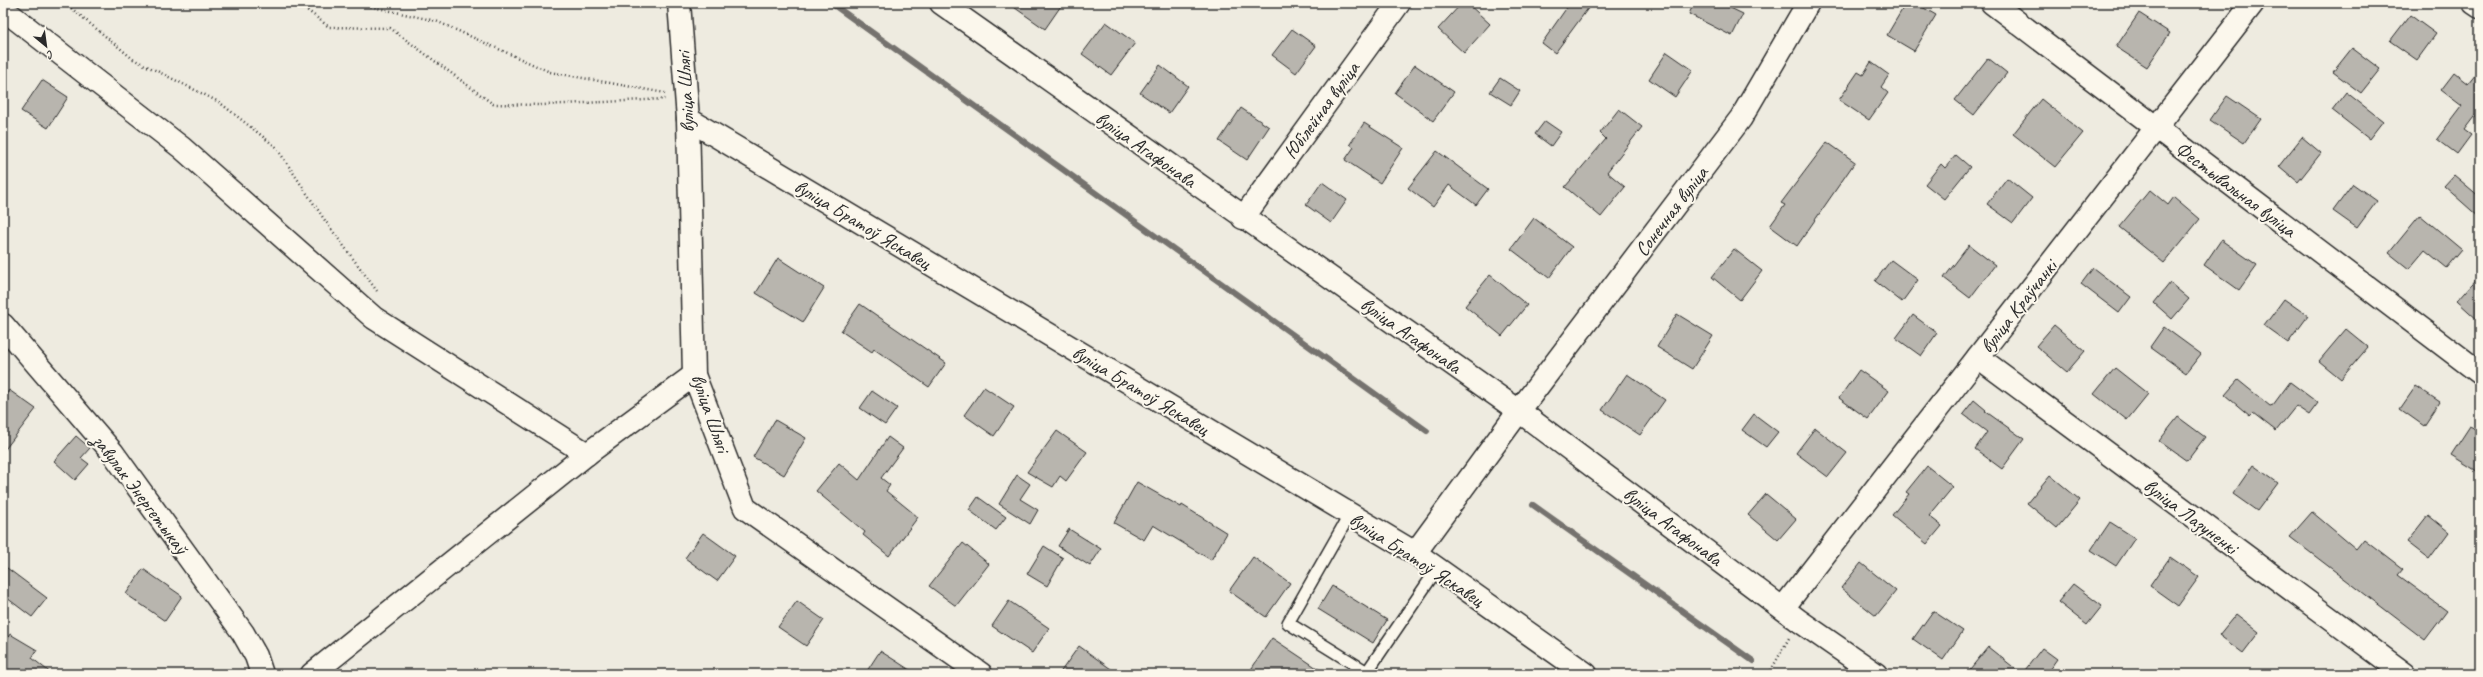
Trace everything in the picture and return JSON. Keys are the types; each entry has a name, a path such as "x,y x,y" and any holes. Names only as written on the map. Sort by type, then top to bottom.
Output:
{"street":[{"name":"вуліца Шлягі","path":"679,3 688,119 694,376 745,508 981,674"},
{"name":"вуліца Агафонава","path":"942,3 1243,218 1519,410 1791,614 1876,674"},
{"name":"Юбілейная вуліца","path":"1243,218 1399,3"},
{"name":"Сонечная вуліца","path":"1415,553 1519,410 1741,118 1808,3"},
{"name":"Фестывальная вуліца","path":"1992,3 2480,373"},
{"name":"вуліца Краўчанкі","path":"1791,614 1978,357 2253,3"},
{"path":"2474,3 2480,7"},
{"path":"3,12 12,16 182,148 374,318 587,454"},
{"name":"вуліца Братоў Яскавец","path":"688,119 1415,553 1586,674"},
{"name":"завулак Энергетыкаў","path":"3,325 113,453 243,633 256,656 262,674"},
{"name":"вуліца Лазуненкі","path":"1978,357 2405,674"},
{"path":"312,674 587,454 694,376"}],"lane":[{"path":"1350,514 1288,623 1367,672 1437,569"}],"path":[{"path":"64,3 133,59 220,102 276,147 326,222 379,293"},
{"path":"298,3 330,27 390,28 493,104 543,105 687,97"},
{"path":"355,3 436,21 550,72 687,97"},
{"path":"1770,674 1791,614"}],"building":[{"path":"1008,3 1063,3 1045,29"},
{"path":"1462,3 1467,3 1490,24 1464,53 1438,29"},
{"path":"1570,3 1592,3 1555,53 1542,43"},
{"path":"1694,3 1720,3 1743,14 1732,36 1689,14"},
{"path":"1906,3 1915,3 1936,15 1914,51 1887,35"},
{"path":"2139,13 2170,33 2147,67 2116,47"},
{"path":"2410,15 2436,34 2417,60 2390,41"},
{"path":"1106,22 1135,43 1111,75 1082,54"},
{"path":"1292,29 1316,46 1296,73 1272,55"},
{"path":"2352,48 2380,69 2361,93 2333,72"},
{"path":"1667,52 1693,70 1675,97 1649,79"},
{"path":"1988,58 2007,73 1974,115 1955,100"},
{"path":"1871,62 1889,75 1881,87 1888,93 1869,120 1839,100 1858,72 1863,75"},
{"path":"1160,65 1188,86 1169,113 1140,93"},
{"path":"1415,65 1454,92 1433,121 1395,93"},
{"path":"2480,69 2480,109 2464,130 2471,135 2457,154 2437,139 2462,106 2441,90 2454,73 2468,84"},
{"path":"1500,78 1520,91 1511,105 1490,92"},
{"path":"42,80 68,97 48,128 21,111"},
{"path":"2346,92 2383,121 2369,139 2332,110"},
{"path":"2227,96 2261,119 2244,143 2210,120"},
{"path":"2041,99 2083,133 2055,167 2013,134"},
{"path":"1241,108 1269,127 1247,160 1219,141"},
{"path":"1619,109 1642,127 1607,172 1625,187 1601,217 1565,187 1606,139 1600,133"},
{"path":"1545,121 1561,132 1551,146 1535,134"},
{"path":"1364,123 1403,148 1380,183 1345,160 1354,147 1350,144"},
{"path":"2302,137 2321,153 2298,182 2279,166"},
{"path":"1827,142 1855,162 1797,246 1770,226 1785,205 1781,203"},
{"path":"1437,151 1488,189 1476,205 1449,185 1433,207 1408,188"},
{"path":"1956,155 1970,167 1944,199 1925,184 1941,164 1945,168"},
{"path":"2454,175 2480,197 2480,218 2444,186"},
{"path":"2007,178 2032,198 2013,223 1987,204"},
{"path":"1322,182 1347,200 1331,223 1306,205"},
{"path":"2353,184 2377,201 2357,228 2333,211"},
{"path":"2150,190 2168,205 2174,197 2200,219 2164,263 2119,227"},
{"path":"2420,215 2462,250 2447,268 2425,250 2409,269 2389,253"},
{"path":"1534,218 1572,247 1549,278 1511,249"},
{"path":"2221,240 2257,265 2239,290 2204,265"},
{"path":"1969,245 1995,265 1970,298 1944,278"},
{"path":"1734,249 1762,271 1740,300 1712,277"},
{"path":"778,258 824,288 803,322 756,293"},
{"path":"1891,260 1918,280 1902,302 1875,281"},
{"path":"2093,268 2131,297 2119,313 2081,284"},
{"path":"1490,275 1527,305 1502,336 1465,306"},
{"path":"2480,275 2480,322 2457,301"},
{"path":"2170,283 2189,299 2172,319 2154,303"},
{"path":"2284,299 2308,316 2288,343 2264,326"},
{"path":"860,304 946,363 929,387 874,349 872,352 841,331"},
{"path":"1677,314 1713,336 1692,369 1657,347"},
{"path":"1913,315 1937,333 1921,356 1896,338"},
{"path":"2054,325 2085,351 2067,372 2036,346"},
{"path":"2164,327 2201,354 2186,373 2150,347"},
{"path":"2346,329 2368,347 2341,379 2319,361"},
{"path":"2115,368 2148,394 2127,420 2094,394"},
{"path":"1859,370 1889,391 1868,419 1839,398"},
{"path":"1627,374 1665,400 1640,435 1602,410"},
{"path":"2238,380 2270,406 2273,405 2290,382 2318,403 2309,415 2296,406 2276,431 2253,413 2250,416 2225,395"},
{"path":"2416,386 2440,402 2424,426 2400,409"},
{"path":"984,387 1014,407 994,436 964,415"},
{"path":"9,390 36,409 3,452 3,399"},
{"path":"872,391 897,408 885,425 860,408"},
{"path":"1974,400 1986,410 1985,411 2024,439 2002,469 1975,449 1987,432 1963,414"},
{"path":"1754,414 1778,432 1766,447 1742,430"},
{"path":"2178,417 2205,437 2187,461 2159,441"},
{"path":"775,420 806,438 784,475 753,457"},
{"path":"2470,426 2480,432 2480,473 2451,455"},
{"path":"1815,428 1847,453 1828,477 1796,453"},
{"path":"1057,431 1087,452 1066,481 1060,476 1053,487 1027,472"},
{"path":"76,436 90,448 81,458 89,464 75,480 54,461"},
{"path":"888,437 903,448 881,478 890,485 886,491 918,517 889,556 863,535 865,532 816,491 839,463 859,480"},
{"path":"2253,465 2278,483 2257,511 2233,494"},
{"path":"1927,466 1953,487 1929,516 1942,526 1927,544 1892,515 1909,494 1906,492"},
{"path":"1017,475 1030,484 1020,499 1038,510 1030,524 999,504"},
{"path":"2050,475 2080,500 2057,528 2027,503"},
{"path":"1137,482 1181,507 1182,505 1227,533 1211,560 1153,525 1144,540 1114,523"},
{"path":"1766,494 1796,519 1778,540 1748,515"},
{"path":"978,497 1006,517 996,530 969,510"},
{"path":"2312,512 2356,549 2364,539 2403,569 2398,575 2447,611 2425,640 2290,537"},
{"path":"2428,515 2449,532 2429,559 2407,542"},
{"path":"2110,522 2135,538 2116,566 2091,550"},
{"path":"1069,529 1101,549 1090,566 1058,546"},
{"path":"703,533 735,556 717,581 685,558"},
{"path":"963,543 989,564 956,606 929,586"},
{"path":"1044,546 1063,558 1047,586 1027,574"},
{"path":"1253,557 1290,583 1266,617 1229,591"},
{"path":"2170,557 2199,577 2178,606 2150,586"},
{"path":"1861,563 1896,591 1876,616 1841,588"},
{"path":"3,565 47,598 32,617 3,595"},
{"path":"143,569 182,596 165,621 126,594"},
{"path":"2073,584 2102,606 2087,625 2058,602"},
{"path":"1332,586 1387,620 1373,643 1318,609"},
{"path":"797,601 824,620 806,646 778,627"},
{"path":"1009,601 1049,628 1032,653 992,626"},
{"path":"1933,611 1963,631 1943,660 1913,639"},
{"path":"2236,614 2259,632 2243,653 2219,635"},
{"path":"10,634 37,650 32,658 52,674 3,674 3,645"},
{"path":"1272,638 1326,674 1248,674"},
{"path":"1079,646 1118,674 1059,674"},
{"path":"1988,647 2022,674 1966,674"},
{"path":"2042,648 2057,659 2046,674 2022,674"},
{"path":"880,651 896,661 916,674 865,674"}],"waterway":[{"path":"831,3 1427,431"},
{"path":"1533,505 1753,661"}]}
